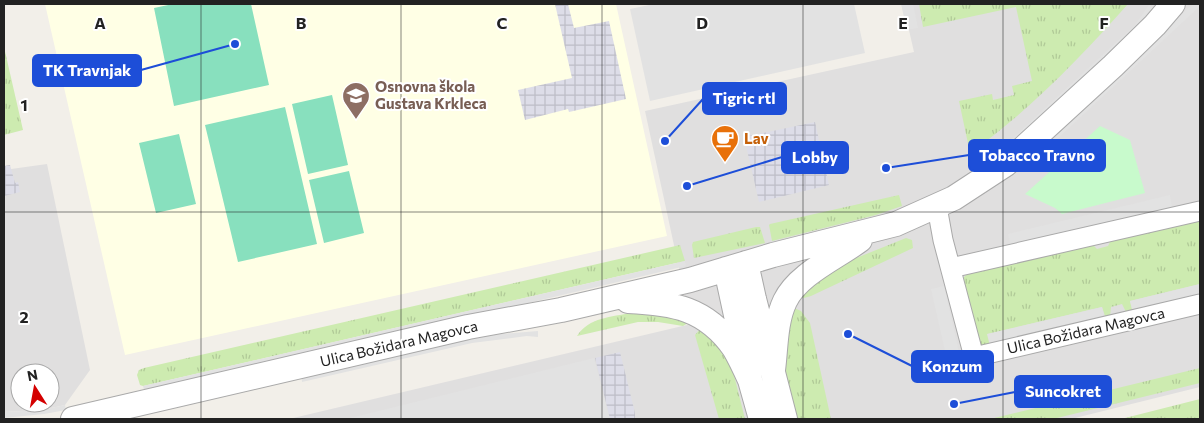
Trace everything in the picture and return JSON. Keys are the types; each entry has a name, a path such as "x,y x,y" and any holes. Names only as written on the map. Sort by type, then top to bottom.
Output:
{"street":[{"name":"Ulica Božidara Magovca","path":"73,419 468,327 604,300 696,278 896,224 937,207 968,190 1006,164 1113,66 1155,25 1173,4"},
{"name":"Ulica Božidara Magovca","path":"937,207 943,240 974,357 1200,304"},
{"path":"951,268 1200,211"},
{"path":"773,370 778,326 788,296 806,276 872,232"},
{"path":"736,266 754,299 785,419"},
{"path":"736,266 750,380 761,419"},
{"path":"604,300 670,305 694,313 717,330 729,343 750,380"}],"shaded area":[{"name":"Osnovna škola Gustava Krkleca","path":"45,4 616,4 667,236 125,355"},
{"path":"555,4 568,4 574,28 609,21 626,99 569,112 568,109 525,120 518,90 572,78"},
{"path":"654,4 854,4 865,53 650,101 630,9"},
{"path":"901,4 913,4 918,28 907,30"},
{"path":"903,4 1200,4 1200,387 1071,419 289,419 691,324 645,111 914,52"},
{"path":"1193,4 1200,4 1200,6 1042,153 1038,148 1113,76"},
{"path":"1149,5 1156,8 1154,13 980,173 976,167 1015,136 1135,25"},
{"path":"815,122 829,185 759,202 744,137"},
{"path":"47,164 90,370 65,405 60,406 60,363 10,363 10,412 4,412 4,170"},
{"path":"10,165 15,183 18,182 20,192 4,196 4,166"},
{"path":"1170,195 1172,208 1011,246 1008,234"},
{"path":"685,261 686,266 145,393 143,386"},
{"path":"1200,284 1200,298 1133,314 1130,301"},
{"path":"944,286 959,352 946,355 931,289"},
{"path":"1102,307 1105,319 990,346 987,334"},
{"path":"538,331 538,337 527,336 472,343 302,382 301,374 463,337"},
{"path":"620,352 635,419 610,419 595,358"},
{"path":"594,358 610,419 346,419"},
{"path":"65,405 66,410 60,411 60,406"},
{"path":"4,412 10,413 50,413 4,418"}],"green space":[{"path":"173,4 251,4 269,85 174,106 154,8"},
{"path":"919,4 1128,4 1033,102 970,153 959,101 992,94 993,100 1014,95 1012,86 1032,81 1016,7 923,27"},
{"path":"4,47 23,130 4,135"},
{"path":"332,95 348,165 308,174 292,104"},
{"path":"285,107 317,244 238,262 205,125"},
{"path":"1100,126 1130,140 1145,193 1062,214 1055,208 1025,194"},
{"path":"179,134 196,204 156,213 139,143"},
{"path":"349,171 364,233 324,243 309,180"},
{"path":"899,195 902,206 876,215 772,241 770,224"},
{"path":"1200,218 1200,284 1130,301 1133,312 1126,312 1122,304 1111,307 1110,317 1106,319 1102,307 988,334 990,345 988,348 978,345 962,279 967,274 1093,245 1097,249 1108,246 1113,239"},
{"path":"760,227 765,243 694,258 693,242"},
{"path":"906,238 912,240 913,248 811,296 804,298 796,295 834,267"},
{"path":"680,245 685,261 143,386 140,385 137,375 139,370 144,368"},
{"path":"792,307 801,311 810,323 831,419 796,419 783,362"},
{"path":"631,313 670,313 688,323 683,326 658,322 638,322 577,336 594,321"},
{"path":"702,327 731,363 745,419 719,419 695,335"},
{"path":"1200,368 1200,383 1053,419 990,419"},
{"path":"1200,399 1200,419 1121,419"}],"place":[{"name":"TK Travnjak","path":"235,44"},
{"name":"Osnovna škola Gustava Krkleca","path":"356,120"},
{"name":"Tigric rtl","path":"665,141"},
{"name":"Lav","path":"725,163"},
{"name":"Tobacco Travno","path":"886,168"},
{"name":"Lobby","path":"687,186"},
{"name":"Konzum","path":"848,334"},
{"name":"Suncokret","path":"954,404"}]}
